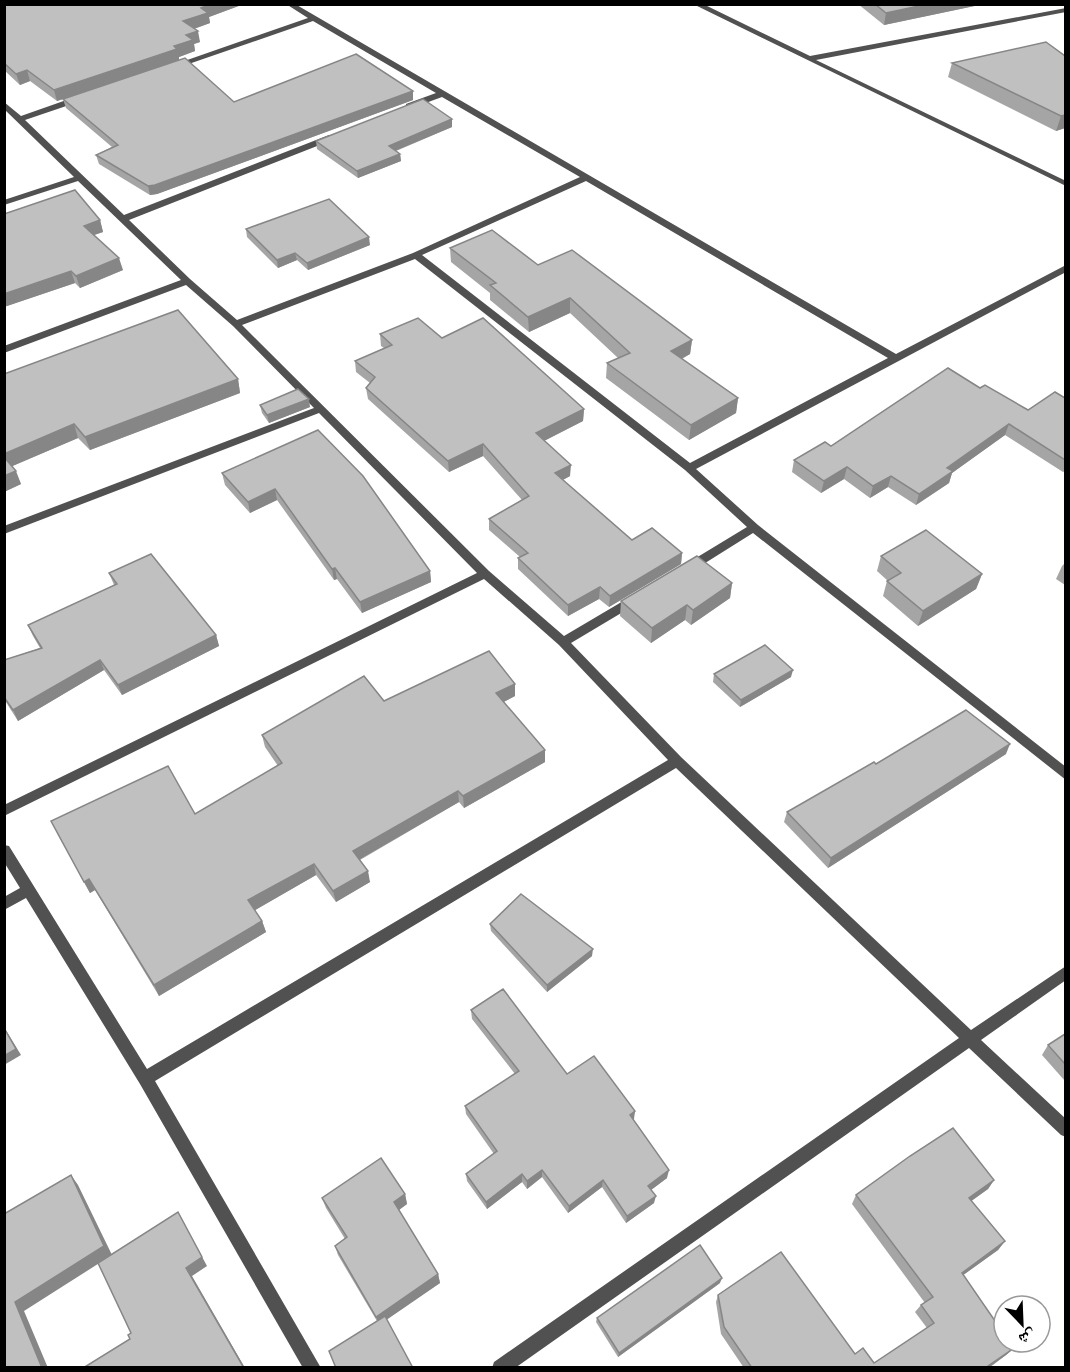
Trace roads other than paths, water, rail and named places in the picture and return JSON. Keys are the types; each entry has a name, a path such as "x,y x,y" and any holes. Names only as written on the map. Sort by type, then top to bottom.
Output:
{"street":[{"path":"289,4 895,358"},
{"path":"696,4 1065,184"},
{"path":"808,59 1065,10"},
{"path":"166,69 312,19"},
{"path":"398,111 442,94"},
{"path":"20,118 87,96"},
{"path":"4,104 187,281 236,324 485,574 563,642 677,761 1065,1130"},
{"path":"123,219 343,133"},
{"path":"4,203 81,177"},
{"path":"236,324 416,255 585,178"},
{"path":"416,255 689,468 754,528 1065,775"},
{"path":"689,468 1065,267"},
{"path":"4,350 187,281"},
{"path":"4,530 320,409"},
{"path":"684,570 754,528"},
{"path":"4,811 485,574"},
{"path":"563,642 644,594"},
{"path":"145,1079 677,761"},
{"path":"4,850 27,891 145,1079 312,1368"},
{"path":"4,904 27,891"},
{"path":"500,1368 1065,972"}]}
